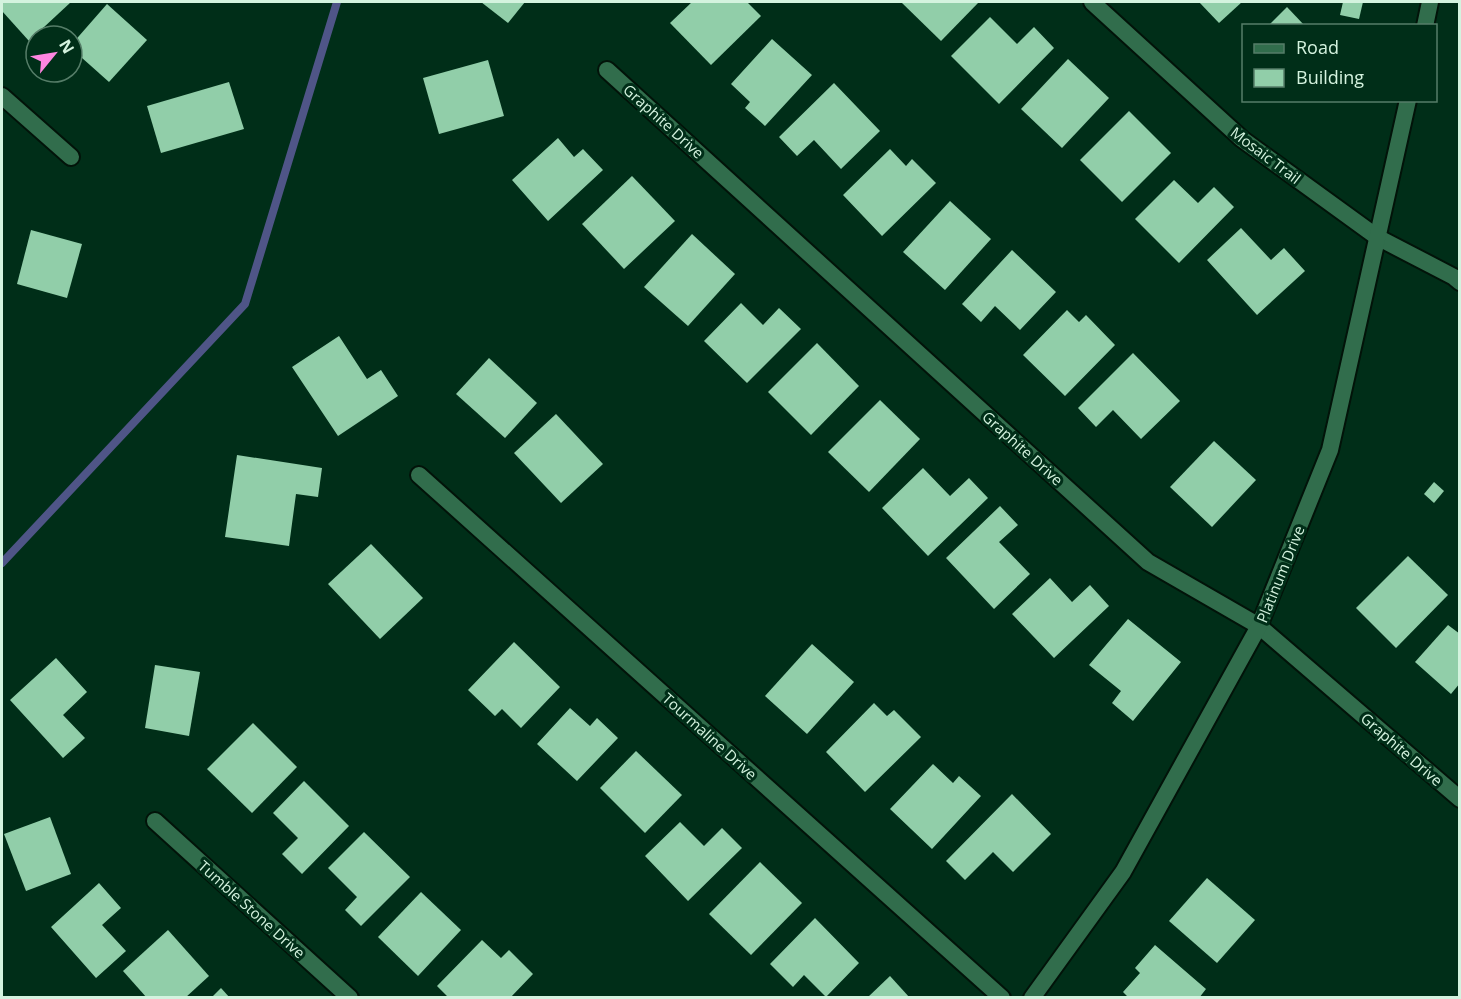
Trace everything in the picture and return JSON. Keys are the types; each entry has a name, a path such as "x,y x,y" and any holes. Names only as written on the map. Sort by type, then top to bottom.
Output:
{"street":[{"name":"Mosaic Trail","path":"1092,2 1242,139 1377,237 1460,282"},
{"path":"1425,24 1430,2"},
{"name":"Graphite Drive","path":"608,70 1148,562 1259,626 1460,799"},
{"path":"2,96 71,157"},
{"name":"Platinum Drive","path":"1032,998 1123,872 1259,626 1330,450 1408,102"},
{"name":"Tourmaline Drive","path":"419,475 1002,998"},
{"name":"Tumble Stone Drive","path":"155,821 350,998"}],"building":[{"path":"2,2 71,2 47,24 24,24 24,35 2,11"},
{"path":"481,2 525,2 508,23"},
{"path":"692,2 747,2 761,16 711,65 670,23"},
{"path":"901,2 979,2 941,41"},
{"path":"1199,2 1242,2 1219,23"},
{"path":"1343,2 1363,2 1359,19 1340,15"},
{"path":"107,4 147,40 109,82 84,60 84,30"},
{"path":"1287,7 1303,24 1270,24"},
{"path":"990,17 1017,44 1034,27 1054,48 999,104 951,56"},
{"path":"772,39 812,75 765,126 745,108 750,102 731,84"},
{"path":"1068,59 1109,98 1062,148 1021,109"},
{"path":"488,60 504,116 439,134 423,78"},
{"path":"229,82 244,129 161,153 147,106"},
{"path":"834,83 880,131 841,169 814,140 797,156 779,137"},
{"path":"1129,111 1171,153 1122,202 1080,160"},
{"path":"558,138 574,157 583,149 603,170 548,221 512,180"},
{"path":"890,149 906,166 912,159 936,183 882,236 843,195"},
{"path":"632,176 675,221 624,269 582,224"},
{"path":"1174,180 1198,203 1214,187 1234,207 1179,263 1135,219"},
{"path":"950,201 991,239 945,290 903,252"},
{"path":"1241,228 1271,260 1284,248 1305,271 1257,315 1207,260"},
{"path":"31,230 82,244 67,298 17,284"},
{"path":"692,234 735,274 688,326 644,287"},
{"path":"1012,250 1056,292 1020,330 995,306 981,322 962,304"},
{"path":"741,303 763,325 779,308 801,329 747,383 704,341"},
{"path":"1067,310 1079,322 1086,315 1115,345 1065,396 1023,355"},
{"path":"339,336 367,379 381,370 398,396 338,436 292,367"},
{"path":"817,343 859,386 811,435 768,392"},
{"path":"1133,353 1180,401 1141,439 1113,410 1096,427 1078,408"},
{"path":"489,358 537,403 505,438 456,394"},
{"path":"880,400 920,439 869,492 828,452"},
{"path":"556,414 603,464 561,503 514,453"},
{"path":"1214,441 1256,480 1212,527 1170,487"},
{"path":"237,455 322,468 318,497 296,494 289,546 225,537"},
{"path":"923,468 950,496 969,478 988,498 928,556 882,508"},
{"path":"1434,482 1444,491 1434,503 1424,494"},
{"path":"1000,506 1018,525 999,542 1030,574 994,609 946,558"},
{"path":"371,544 423,598 380,639 328,584"},
{"path":"1408,556 1448,595 1396,648 1356,608"},
{"path":"1050,578 1072,602 1090,585 1109,606 1054,658 1012,614"},
{"path":"1128,619 1181,662 1133,721 1112,703 1121,691 1089,665"},
{"path":"1448,625 1460,634 1460,683 1451,694 1415,662"},
{"path":"514,642 560,687 521,728 502,709 495,716 468,690"},
{"path":"812,644 854,682 807,734 765,696"},
{"path":"56,658 87,692 63,715 85,738 63,758 10,700"},
{"path":"155,665 200,672 189,736 145,728"},
{"path":"874,703 887,716 894,710 921,737 865,792 826,752"},
{"path":"570,708 590,726 597,718 618,738 577,781 537,744"},
{"path":"253,723 297,767 252,813 207,769"},
{"path":"636,751 682,795 645,833 600,788"},
{"path":"933,764 953,783 959,776 981,796 932,849 890,809"},
{"path":"304,781 349,826 302,874 282,854 298,838 273,813"},
{"path":"1012,794 1051,834 1013,872 993,852 965,880 946,861"},
{"path":"50,817 71,874 26,891 4,834"},
{"path":"680,822 704,846 722,828 742,848 688,901 645,856"},
{"path":"364,832 410,877 361,926 345,910 357,897 328,868"},
{"path":"760,862 802,903 751,955 709,914"},
{"path":"1207,878 1255,920 1217,963 1169,921"},
{"path":"99,883 121,908 102,925 126,951 96,978 51,927"},
{"path":"421,892 461,930 418,976 378,937"},
{"path":"815,918 859,963 826,997 804,975 793,987 770,964"},
{"path":"168,930 209,976 185,998 147,998 123,971"},
{"path":"482,940 501,958 509,950 533,974 510,998 449,998 437,986"},
{"path":"1155,945 1206,989 1199,998 1129,998 1123,992 1140,973 1135,968"},
{"path":"890,976 910,998 867,998"},
{"path":"221,988 230,998 211,998"}],"waterway":[{"path":"2,563 245,304 337,2"}]}
